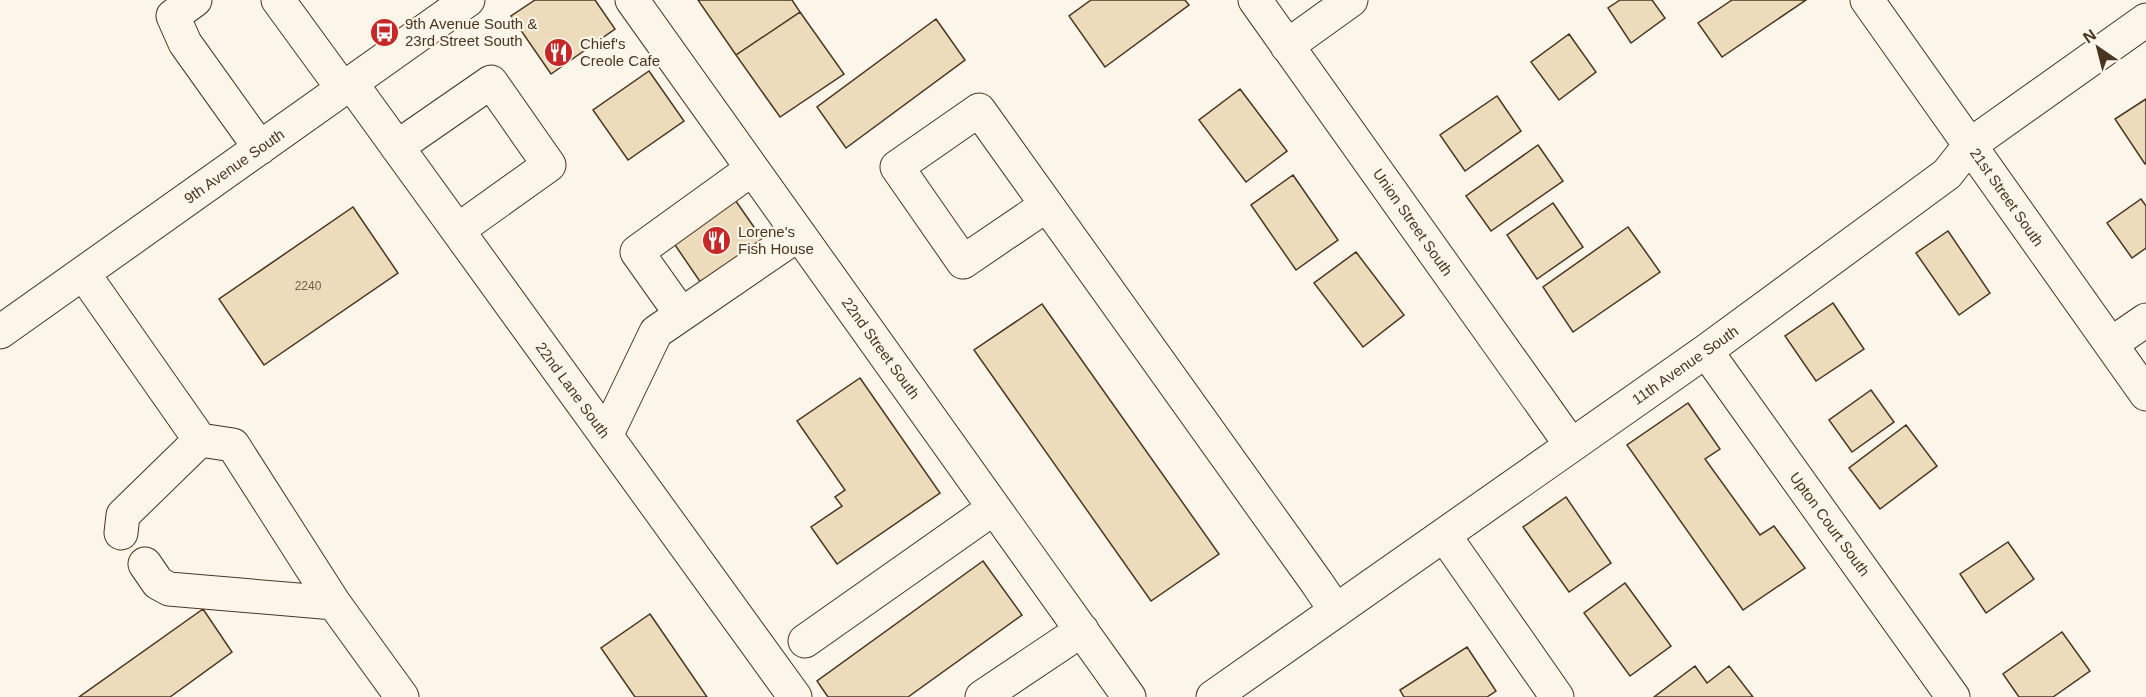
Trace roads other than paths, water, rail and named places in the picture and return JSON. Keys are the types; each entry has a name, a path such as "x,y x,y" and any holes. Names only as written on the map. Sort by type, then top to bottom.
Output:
{"street":[{"path":"195,0 173,16 185,43 260,148"},
{"name":"22nd Lane South","path":"278,0 398,147 795,697"},
{"name":"22nd Street South","path":"632,0 1129,697"},
{"name":"Union Street South","path":"1255,0 1571,445"},
{"path":"1287,46 1351,0"},
{"name":"21st Street South","path":"1867,0 2146,394"},
{"name":"9th Avenue South","path":"0,332 347,86 449,5"},
{"name":"11th Avenue South","path":"1213,697 1706,351 1947,174 1970,145 2146,20"},
{"path":"398,147 491,82 549,165 458,230"},
{"path":"1047,205 963,262 897,167 979,110 1047,205 1336,610"},
{"path":"681,314 638,252 752,169"},
{"path":"606,436 656,332 799,234"},
{"path":"83,273 200,440 233,445 334,603 402,697"},
{"path":"2111,344 2146,320"},
{"name":"Upton Court South","path":"1706,351 1953,697"},
{"path":"121,533 123,515 200,440"},
{"path":"805,641 994,508"},
{"path":"1444,535 1557,697"},
{"path":"145,564 158,583 169,589 334,603"},
{"path":"982,697 1082,630"}],"place":[{"name":"9th Avenue South & 23rd Street South","path":"384,32"},
{"name":"Chief's Creole Cafe","path":"559,52"},
{"name":"Lorene's Fish House","path":"717,240"}]}
